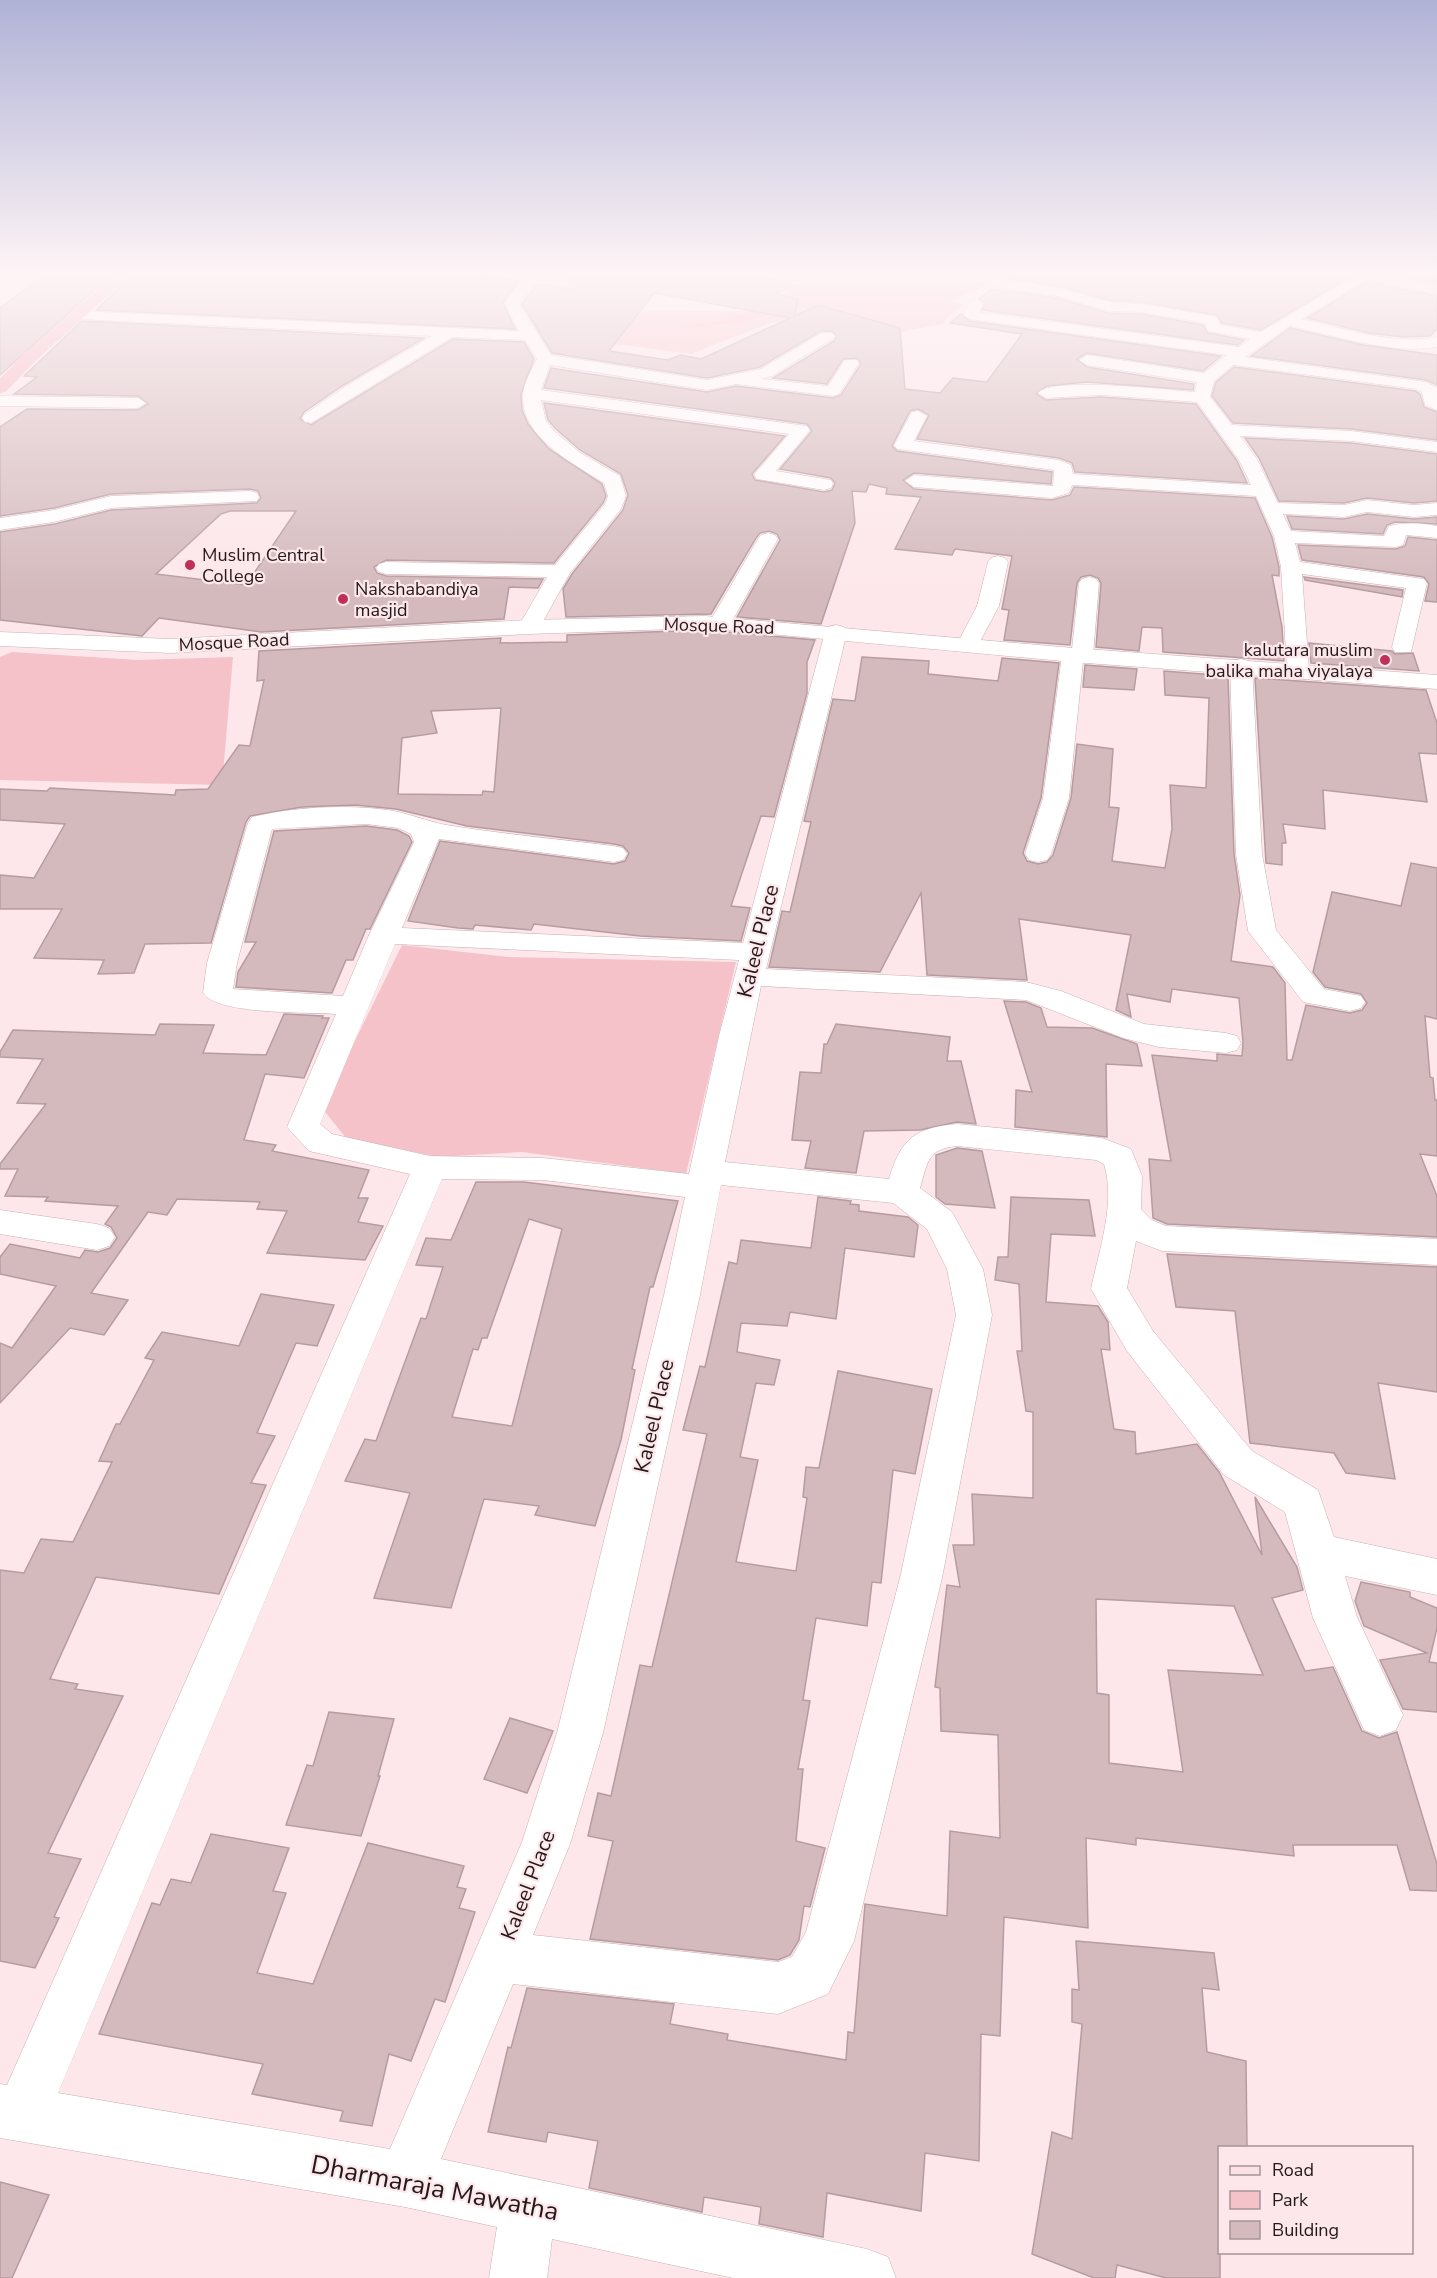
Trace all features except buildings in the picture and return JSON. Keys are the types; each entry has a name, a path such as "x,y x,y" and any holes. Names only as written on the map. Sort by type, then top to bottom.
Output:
{"street":[{"path":"310,418 369,379"},
{"path":"529,627 561,571 614,506 617,496 613,480 545,432 534,415 531,394 537,379"},
{"path":"672,379 707,385 728,379"},
{"path":"724,380 826,392 833,391 841,379"},
{"path":"1145,379 1179,384"},
{"path":"1202,398 1206,379"},
{"path":"1384,379 1420,385 1430,390 1431,401 1437,405"},
{"path":"1046,393 1098,391 1202,398 1248,459 1284,536 1292,567 1298,670"},
{"path":"531,394 801,430 763,475 824,484"},
{"path":"0,401 138,403"},
{"path":"0,416 76,419"},
{"path":"914,481 1052,492 1062,489 1065,469 1059,465 903,445 918,416"},
{"path":"1227,430 1351,436 1437,447"},
{"path":"1063,479 1266,499 1344,511 1367,506 1414,511 1437,509"},
{"path":"0,524 54,516 111,502 250,497"},
{"path":"1284,536 1384,542 1396,541 1396,530 1437,532"},
{"path":"720,623 768,539"},
{"path":"968,645 988,606 998,562"},
{"path":"1292,567 1417,583 1403,647"},
{"path":"386,568 561,571"},
{"path":"1038,854 1056,798 1089,583"},
{"name":"Mosque Road","path":"0,639 171,645 529,627 720,623 1077,655 1437,682"},
{"name":"Kaleel Place","path":"405,2179 546,1844 580,1733 682,1295 734,1036 836,632"},
{"path":"1241,666 1249,854 1262,931 1314,996 1350,1002"},
{"path":"353,1006 229,998 218,993 222,963 261,823 377,816 396,817 442,832 614,854"},
{"path":"417,825 424,832 427,843 383,935 303,1127 321,1143 430,1167 543,1168 902,1192 940,1221 965,1269 974,1315 921,1578 829,1941 810,1976 778,1988 500,1957"},
{"path":"383,935 514,943 1026,991 1051,996 1122,1028 1151,1036 1226,1043"},
{"path":"902,1192 916,1148 934,1136 987,1136 1102,1149 1119,1157 1125,1176 1124,1213 1109,1289 1140,1341 1238,1463 1303,1502 1335,1618 1380,1715"},
{"path":"10,2114 430,1167"},
{"path":"1124,1213 1140,1229 1162,1238 1437,1252"},
{"path":"0,1222 97,1237"},
{"path":"1317,1551 1390,1569 1437,1577"},
{"name":"Dharmaraja Mawatha","path":"10,2114 405,2179 867,2278"},
{"path":"518,2278 528,2205"}],"green space":[{"path":"12,652 138,660 233,657 222,785 0,780 0,657"},
{"path":"402,945 508,957 736,962 686,1174 522,1152 439,1157 346,1138 322,1108"}],"place":[{"name":"Muslim Central College","path":"190,565"},
{"name":"Nakshabandiya masjid","path":"343,599"},
{"name":"kalutara muslim balika maha viyalaya","path":"1385,660"}]}
